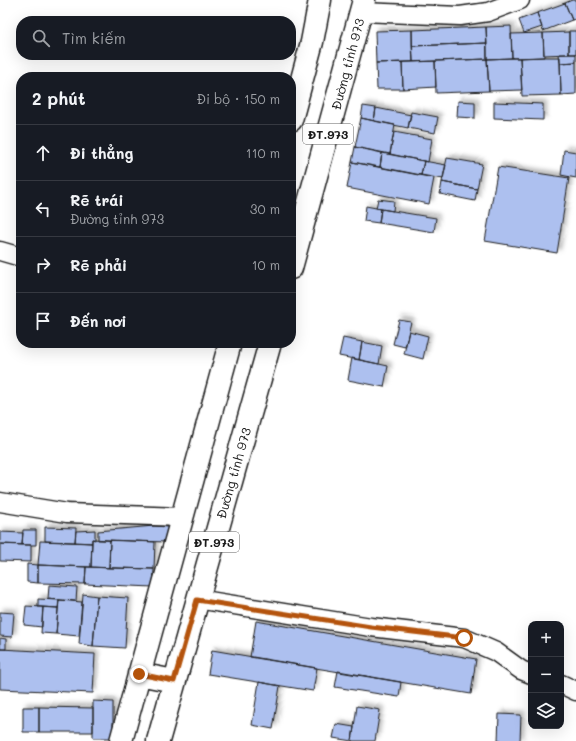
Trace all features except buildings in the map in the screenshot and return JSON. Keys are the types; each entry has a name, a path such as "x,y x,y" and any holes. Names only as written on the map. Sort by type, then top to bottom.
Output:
{"main road":[{"name":"ĐT.973","path":"296,101 312,42 320,0"},
{"name":"Đường tỉnh 973","path":"296,250 362,6"},
{"name":"ĐT.973","path":"121,741 229,348"},
{"name":"Đường tỉnh 973","path":"158,741 269,348"},
{"path":"139,674 174,681"}],"street":[{"path":"362,6 460,16 488,12 520,0"},
{"path":"0,251 16,256"},
{"path":"0,502 67,513 182,517"},
{"path":"197,600 371,627 464,638 496,652 521,670 528,673"},
{"path":"564,685 576,691"}],"route":[{"path":"139,674 174,681 197,600 371,627 464,638"}]}
